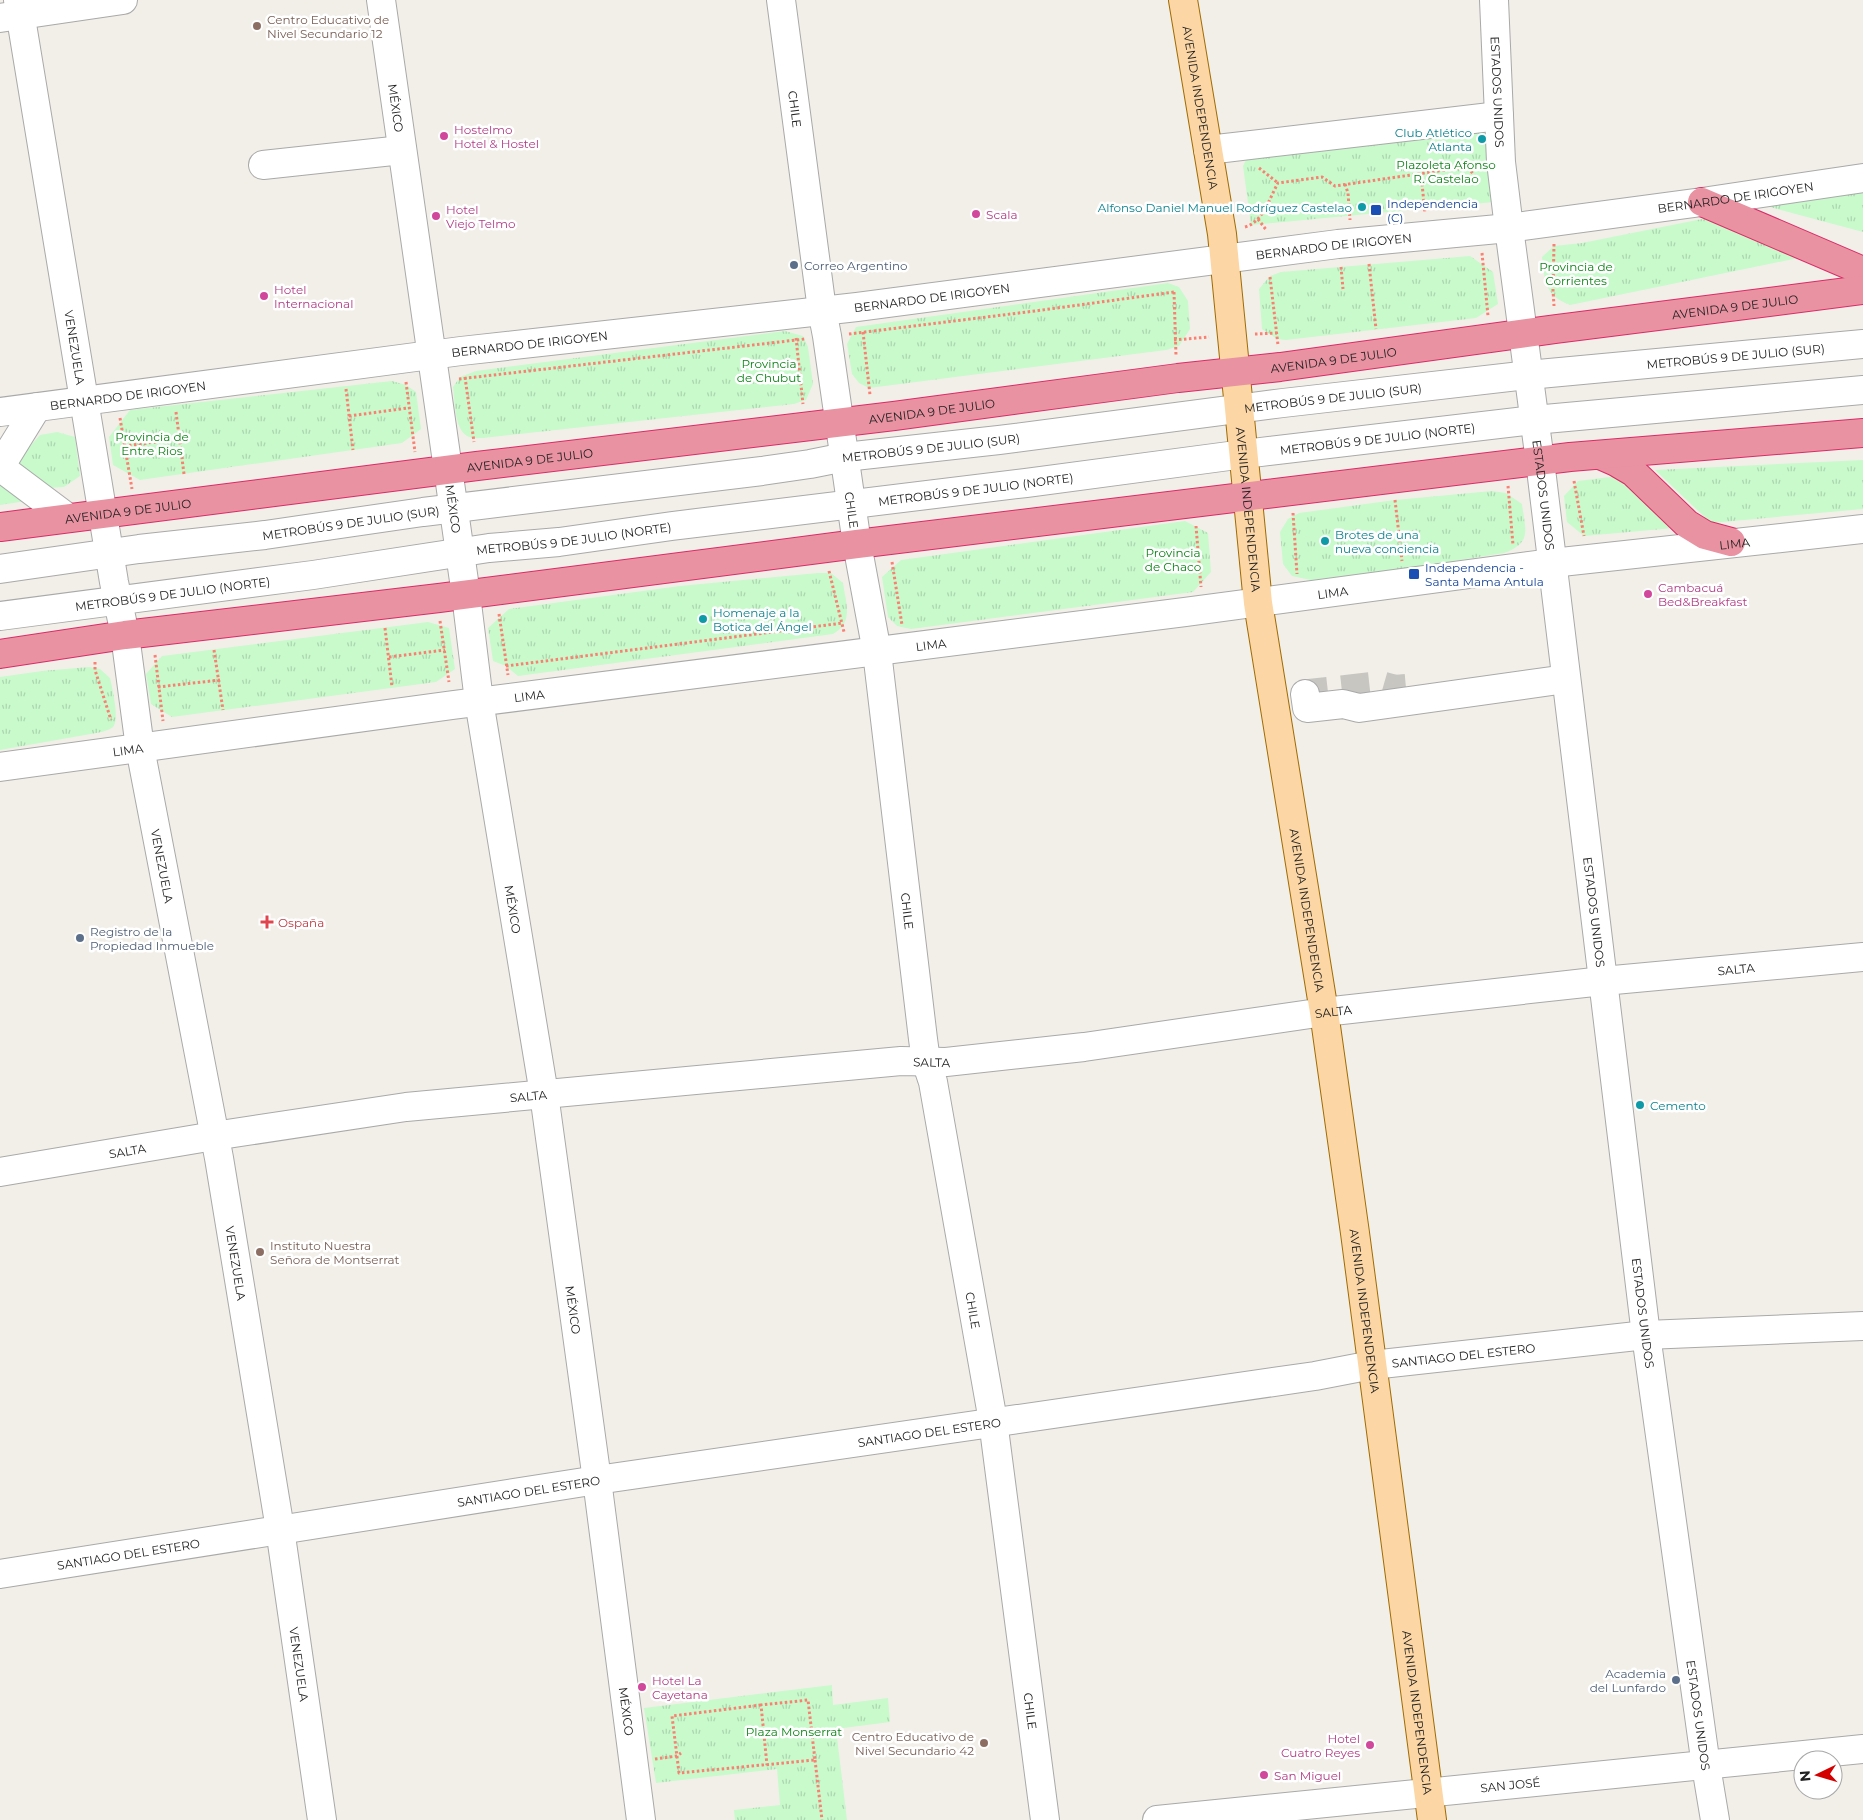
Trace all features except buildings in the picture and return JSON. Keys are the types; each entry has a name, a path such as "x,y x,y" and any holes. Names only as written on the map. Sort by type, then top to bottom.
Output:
{"highway":[{"path":"1702,202 1863,271"},
{"name":"AVENIDA 9 DE JULIO","path":"0,527 1178,378 1280,368 1863,290"},
{"path":"0,654 125,635 466,595 857,544 1540,461 1600,454 1863,433"},
{"path":"1600,454 1633,472 1687,524 1705,535 1731,542"}],"main road":[{"name":"AVENIDA INDEPENDENCIA","path":"1183,0 1224,246 1258,603 1324,1012 1432,1820"}],"street":[{"path":"13,11 123,0"},
{"name":"MÉXICO","path":"381,0 454,508 479,701 544,1094 641,1820"},
{"name":"CHILE","path":"781,0 857,544 877,652 926,1061 933,1082 993,1421 1045,1820"},
{"name":"ESTADOS UNIDOS","path":"1494,0 1502,162 1509,228 1540,461 1646,1335 1715,1820"},
{"name":"VENEZUELA","path":"13,11 125,635 140,748 214,1136 280,1529 322,1820"},
{"path":"1208,150 1499,116"},
{"path":"264,165 402,150"},
{"name":"BERNARDO DE IRIGOYEN","path":"5,412 431,355 825,323 1224,246 1359,242 1509,228 1863,178"},
{"name":"METROBÚS 9 DE JULIO (SUR)","path":"0,569 265,535 454,508 762,471 845,457 1000,440 1528,375 1863,344"},
{"name":"METROBÚS 9 DE JULIO (NORTE)","path":"0,616 313,575 460,552 560,542 682,524 1244,454 1534,420 1863,390"},
{"path":"37,407 0,467 68,518"},
{"path":"0,450 11,432 5,412"},
{"name":"LIMA","path":"0,767 479,701 1258,603 1552,563 1863,529"},
{"path":"1273,697 1303,694 1307,708 1343,704 1359,708 1566,679"},
{"name":"SALTA","path":"0,1172 214,1136 406,1108 901,1061 946,1062 1084,1046 1324,1012 1603,981 1863,957"},
{"name":"SANTIAGO DEL ESTERO","path":"0,1574 597,1480 993,1421 1315,1376 1372,1365 1646,1335 1863,1326"},
{"name":"SAN JOSÉ","path":"1157,1820 1863,1749"}],"path":[{"path":"1224,246 1258,219 1278,184 1322,177 1335,186 1502,162"},
{"path":"1421,174 1427,235"},
{"path":"1345,184 1359,242 1376,329"},
{"path":"406,385 825,323 1035,312 1174,292"},
{"path":"345,386 353,450"},
{"path":"175,406 184,474"},
{"path":"349,416 408,408"},
{"path":"124,446 179,439"},
{"path":"1394,500 1403,569"},
{"path":"506,666 843,623"},
{"path":"384,627 392,687"},
{"path":"214,650 223,710"},
{"path":"388,657 445,650"},
{"path":"158,687 220,680"},
{"path":"815,1760 678,1773 672,1716 808,1700 815,1760 822,1820"},
{"path":"760,1705 767,1766"},
{"path":"652,1760 677,1756 681,1753"}],"green space":[{"name":"Plazoleta Afonso R. Castelao","path":"1484,130 1494,202 1251,225 1243,166 1247,158"},
{"path":"1863,191 1863,232 1755,203"},
{"name":"Provincia de Corrientes","path":"1722,215 1808,256 1570,305 1555,297 1547,286 1542,257 1554,246 1582,243"},
{"path":"1470,256 1493,272 1498,304 1476,318 1286,340 1277,339 1262,329 1259,289 1270,276 1281,272"},
{"path":"1168,283 1179,287 1188,301 1190,329 1179,346 1166,350 869,388 859,383 852,374 847,344 856,327"},
{"name":"Provincia de Chubut","path":"785,331 803,336 808,347 813,384 806,400 794,404 483,438 467,436 457,421 453,387 460,377 476,371"},
{"name":"Provincia de Entre Rios","path":"392,381 406,385 416,392 421,429 402,443 140,480 113,465 109,437 130,410"},
{"path":"57,432 75,437 80,476 64,487 46,488 16,462 40,435"},
{"path":"1863,460 1863,509 1711,523 1655,470"},
{"path":"1626,475 1674,528 1584,536 1567,522 1564,496 1578,481"},
{"path":"0,480 33,500 0,505"},
{"path":"1492,491 1506,493 1522,504 1525,528 1523,540 1513,549 1504,553 1403,569 1311,580 1292,576 1283,564 1280,532 1288,519 1299,513 1395,500"},
{"name":"Provincia de Chaco","path":"1185,521 1208,533 1211,572 1193,592 911,629 897,626 888,617 882,577 901,560"},
{"path":"831,573 843,583 847,605 846,618 840,629 833,634 518,676 506,666 493,661 488,628 509,609 680,586"},
{"path":"428,622 449,628 455,669 436,682 172,717 151,704 146,674 162,656"},
{"path":"89,667 100,669 110,678 116,711 113,727 102,732 0,750 0,677"},
{"name":"Plaza Monserrat","path":"832,1685 833,1705 888,1698 890,1722 836,1729 847,1820 735,1820 734,1810 780,1805 777,1769 656,1783 644,1708"}],"tunnel":[{"path":"1300,694 1381,685 1395,689 1406,688"}],"place":[{"name":"Centro Educativo de Nivel Secundario 12","path":"257,26"},
{"name":"Hostelmo Hotel & Hostel","path":"444,136"},
{"name":"Club Atlético Atlanta","path":"1482,139"},
{"name":"Alfonso Daniel Manuel Rodríguez Castelao","path":"1362,207"},
{"name":"Independencia (C)","path":"1376,210"},
{"name":"Scala","path":"976,214"},
{"name":"Hotel Viejo Telmo","path":"436,216"},
{"name":"Correo Argentino","path":"794,265"},
{"name":"Hotel Internacional","path":"264,296"},
{"name":"Brotes de una nueva conciencia","path":"1325,541"},
{"name":"Independencia - Santa Mama Antula","path":"1414,574"},
{"name":"Cambacuá Bed&Breakfast","path":"1648,594"},
{"name":"Homenaje a la Botica del Ángel","path":"703,619"},
{"name":"Ospaña","path":"267,922"},
{"name":"Registro de la Propiedad Inmueble","path":"80,938"},
{"name":"Cemento","path":"1640,1105"},
{"name":"Instituto Nuestra Señora de Montserrat","path":"260,1252"},
{"name":"Academia del Lunfardo","path":"1676,1680"},
{"name":"Hotel La Cayetana","path":"642,1687"},
{"name":"Centro Educativo de Nivel Secundario 42","path":"984,1743"},
{"name":"Hotel Cuatro Reyes","path":"1370,1745"},
{"name":"San Miguel","path":"1264,1775"}]}
